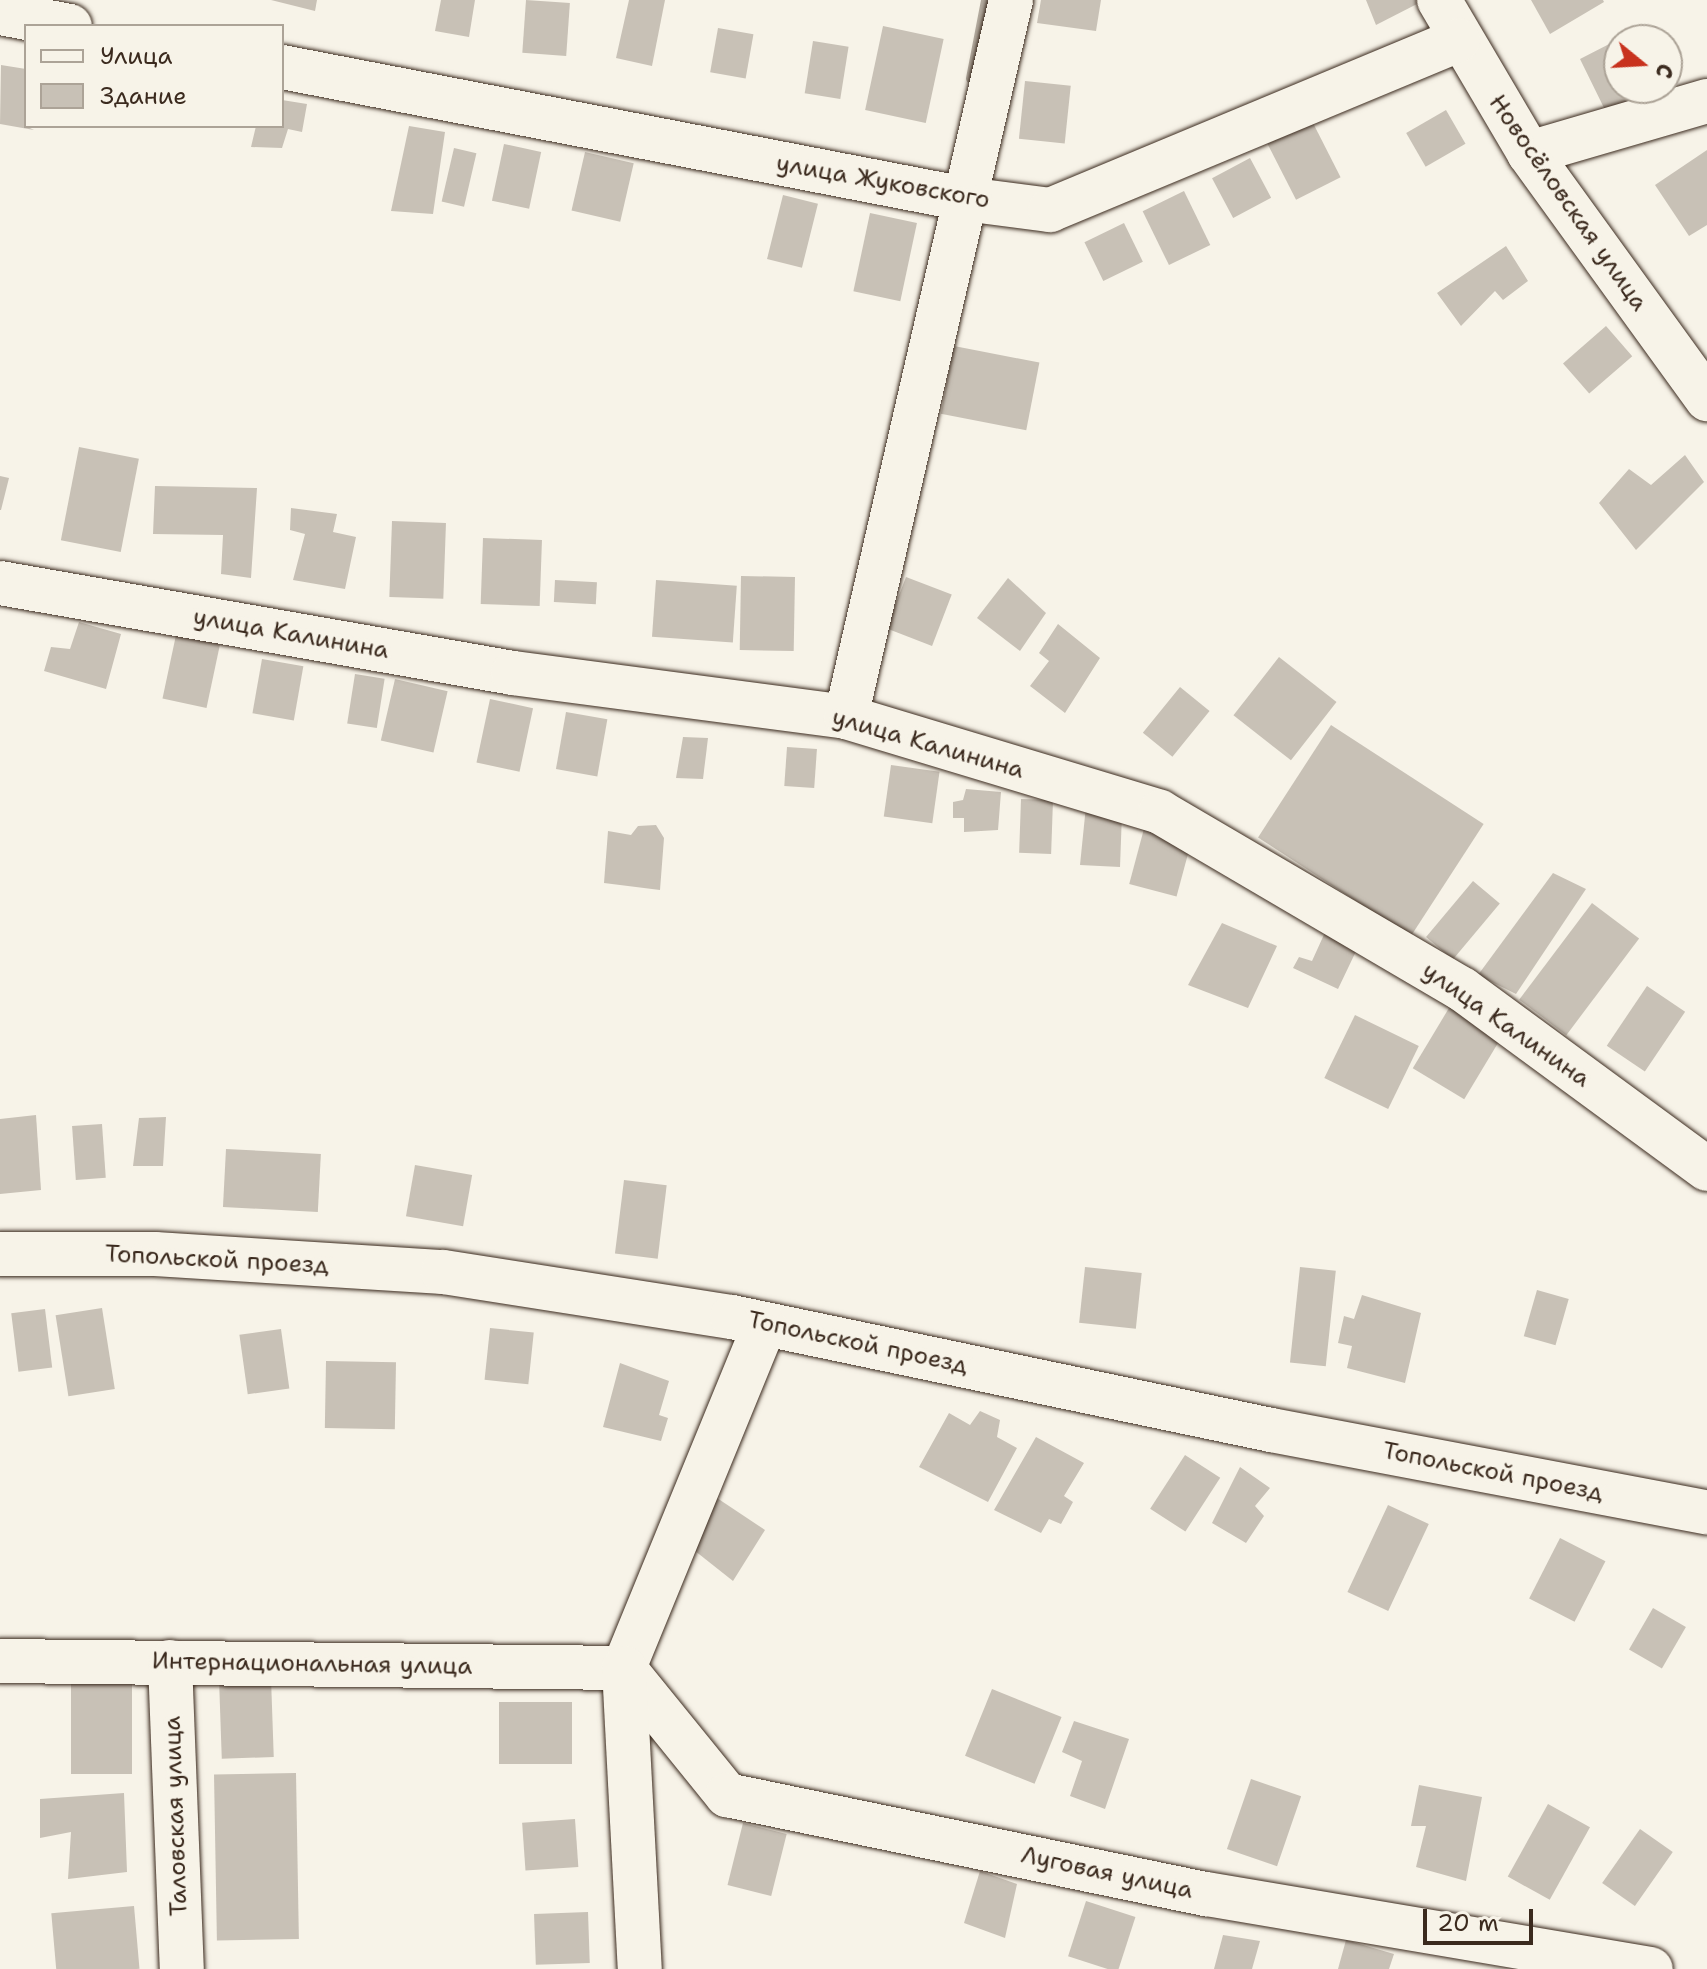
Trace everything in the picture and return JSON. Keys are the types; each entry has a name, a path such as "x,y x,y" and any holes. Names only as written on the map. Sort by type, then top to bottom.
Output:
{"street":[{"path":"846,717 1011,0"},
{"name":"Новосёловская улица","path":"1439,0 1458,40 1529,153 1707,399"},
{"path":"0,13 59,24"},
{"name":"улица Жуковского","path":"284,67 965,199 1050,210 1458,40"},
{"path":"1529,153 1707,101"},
{"name":"улица Калинина","path":"0,583 513,673 846,717 1160,812 1462,989 1707,1169"},
{"name":"Топольской проезд","path":"0,1254 155,1254 443,1272 765,1324 1271,1430 1707,1512"},
{"path":"640,1969 624,1668 765,1324"},
{"name":"Интернациональная улица","path":"0,1661 624,1668"},
{"name":"Таловская улица","path":"170,1662 182,1969"},
{"name":"Луговая улица","path":"624,1668 727,1795 1207,1894 1651,1969"}],"building":[{"path":"271,0 317,0 315,11"},
{"path":"441,0 475,0 469,37 435,31"},
{"path":"526,0 570,3 566,56 522,53"},
{"path":"629,0 665,0 652,66 616,58"},
{"path":"1041,0 1101,0 1096,31 1037,23"},
{"path":"1366,0 1416,0 1417,4 1376,25"},
{"path":"1531,0 1603,0 1604,2 1550,34"},
{"path":"883,26 944,39 926,123 865,110"},
{"path":"718,28 753,34 746,79 710,72"},
{"path":"813,41 849,47 840,99 805,93"},
{"path":"1603,47 1603,104 1622,104 1606,112 1580,59"},
{"path":"1,65 24,69 24,128 34,130 0,124"},
{"path":"1025,81 1071,86 1065,143 1019,139"},
{"path":"284,100 307,104 302,132 288,129 282,148 251,147 256,128 284,128"},
{"path":"1446,110 1466,144 1426,167 1406,133"},
{"path":"1312,121 1341,177 1296,200 1267,144"},
{"path":"409,126 445,132 433,214 391,211"},
{"path":"504,144 541,152 529,209 492,201"},
{"path":"454,148 476,153 464,207 442,202"},
{"path":"1707,150 1707,225 1689,236 1655,185"},
{"path":"585,152 634,163 620,222 572,210"},
{"path":"1250,158 1271,198 1233,218 1212,178"},
{"path":"1184,191 1210,245 1169,265 1143,211"},
{"path":"783,195 818,204 802,268 767,259"},
{"path":"870,213 917,223 900,301 853,291"},
{"path":"1124,223 1143,262 1103,281 1084,242"},
{"path":"1506,246 1528,281 1503,300 1495,291 1461,326 1437,293"},
{"path":"1606,326 1632,356 1589,394 1563,363"},
{"path":"954,346 1039,363 1026,430 941,414"},
{"path":"79,447 139,459 121,552 61,540"},
{"path":"1685,455 1704,482 1636,550 1599,503 1629,469 1651,485"},
{"path":"0,476 9,478 1,510 0,510"},
{"path":"155,486 257,488 251,578 221,574 223,535 153,534"},
{"path":"291,508 337,514 333,532 356,537 345,589 293,580 305,534 290,530"},
{"path":"392,521 446,523 443,599 389,597"},
{"path":"483,538 542,540 540,606 481,604"},
{"path":"741,576 795,577 794,651 740,650"},
{"path":"906,577 952,595 932,646 886,628"},
{"path":"1008,578 1046,613 1020,651 977,618"},
{"path":"555,580 597,582 596,604 554,602"},
{"path":"656,580 737,586 733,643 652,637"},
{"path":"79,622 121,634 106,689 44,671 51,647 70,649"},
{"path":"1058,624 1100,658 1065,713 1030,686 1049,661 1039,653"},
{"path":"176,635 220,644 207,708 162,699"},
{"path":"1279,657 1337,702 1291,760 1233,715"},
{"path":"262,659 303,666 294,720 252,713"},
{"path":"355,674 385,679 377,728 347,723"},
{"path":"395,679 448,691 433,753 381,740"},
{"path":"1180,687 1210,711 1172,757 1143,733"},
{"path":"490,699 533,708 520,772 476,763"},
{"path":"566,712 607,719 597,776 556,769"},
{"path":"1331,725 1484,824 1411,937 1258,837"},
{"path":"683,737 708,738 703,779 676,778"},
{"path":"787,747 817,749 814,788 784,786"},
{"path":"891,765 940,772 932,823 884,816"},
{"path":"966,789 1001,792 998,830 964,832 964,818 953,818 953,802 963,800"},
{"path":"1021,799 1053,800 1051,854 1019,853"},
{"path":"1086,806 1122,813 1120,867 1080,865"},
{"path":"656,825 664,838 660,890 604,883 608,831 631,835 638,826"},
{"path":"1145,825 1192,838 1177,897 1129,884"},
{"path":"1553,873 1586,889 1516,994 1478,975"},
{"path":"1473,881 1500,903 1453,959 1426,937"},
{"path":"1592,903 1639,939 1566,1035 1519,1000"},
{"path":"1222,923 1277,946 1248,1008 1188,985"},
{"path":"1327,928 1359,945 1338,989 1293,968 1299,957 1312,961"},
{"path":"1647,986 1685,1012 1645,1071 1607,1046"},
{"path":"1455,998 1506,1029 1464,1099 1413,1068"},
{"path":"1355,1015 1419,1046 1388,1109 1324,1078"},
{"path":"36,1115 41,1190 0,1194 0,1119"},
{"path":"166,1117 163,1166 133,1166 139,1118"},
{"path":"102,1124 106,1178 76,1180 72,1126"},
{"path":"226,1149 321,1154 318,1212 223,1207"},
{"path":"415,1165 472,1175 463,1226 406,1216"},
{"path":"624,1180 667,1185 658,1259 615,1253"},
{"path":"1085,1267 1142,1273 1136,1329 1079,1323"},
{"path":"1300,1267 1336,1271 1326,1366 1290,1362"},
{"path":"1537,1290 1569,1299 1555,1345 1524,1336"},
{"path":"1362,1295 1421,1313 1405,1383 1347,1368 1352,1346 1338,1343 1344,1316 1354,1319"},
{"path":"102,1308 115,1389 68,1396 56,1315"},
{"path":"45,1309 52,1368 18,1372 11,1313"},
{"path":"490,1328 534,1333 528,1384 485,1380"},
{"path":"281,1329 289,1388 248,1394 239,1335"},
{"path":"326,1361 396,1362 395,1429 325,1428"},
{"path":"620,1363 669,1381 659,1415 668,1418 661,1441 603,1427"},
{"path":"980,1411 1000,1420 997,1437 1017,1448 988,1502 919,1467 949,1413 970,1425"},
{"path":"1036,1437 1084,1463 1064,1496 1073,1502 1061,1524 1049,1519 1041,1533 994,1510"},
{"path":"1185,1455 1220,1478 1185,1532 1150,1509"},
{"path":"1240,1467 1270,1488 1255,1506 1264,1516 1246,1543 1212,1523"},
{"path":"711,1494 765,1530 733,1581 685,1543"},
{"path":"1388,1505 1429,1524 1388,1611 1347,1592"},
{"path":"1560,1538 1605,1561 1575,1622 1529,1599"},
{"path":"1653,1608 1686,1627 1662,1669 1629,1650"},
{"path":"271,1678 274,1757 222,1759 219,1680"},
{"path":"71,1682 132,1682 132,1774 71,1774"},
{"path":"992,1689 1062,1717 1035,1784 965,1756"},
{"path":"499,1702 572,1702 572,1764 499,1764"},
{"path":"1074,1721 1129,1739 1105,1809 1070,1796 1082,1761 1062,1752"},
{"path":"296,1773 299,1939 217,1940 214,1774"},
{"path":"1251,1779 1301,1796 1277,1866 1227,1849"},
{"path":"1419,1785 1482,1797 1466,1881 1416,1867 1426,1826 1411,1826"},
{"path":"124,1793 127,1872 68,1879 71,1832 40,1838 40,1799"},
{"path":"1548,1804 1590,1827 1550,1900 1508,1877"},
{"path":"575,1819 578,1867 525,1871 522,1823"},
{"path":"743,1823 787,1834 771,1896 728,1885"},
{"path":"1640,1829 1673,1852 1635,1906 1602,1883"},
{"path":"980,1871 1017,1884 1005,1938 964,1923"},
{"path":"1086,1901 1135,1917 1119,1969 1108,1969 1068,1956"},
{"path":"134,1906 139,1969 56,1969 51,1913"},
{"path":"588,1912 590,1963 536,1965 534,1914"},
{"path":"1223,1935 1260,1941 1252,1969 1214,1969"},
{"path":"1346,1940 1394,1954 1389,1969 1338,1969"}],"waterway":[{"path":"971,78 986,0"}]}
